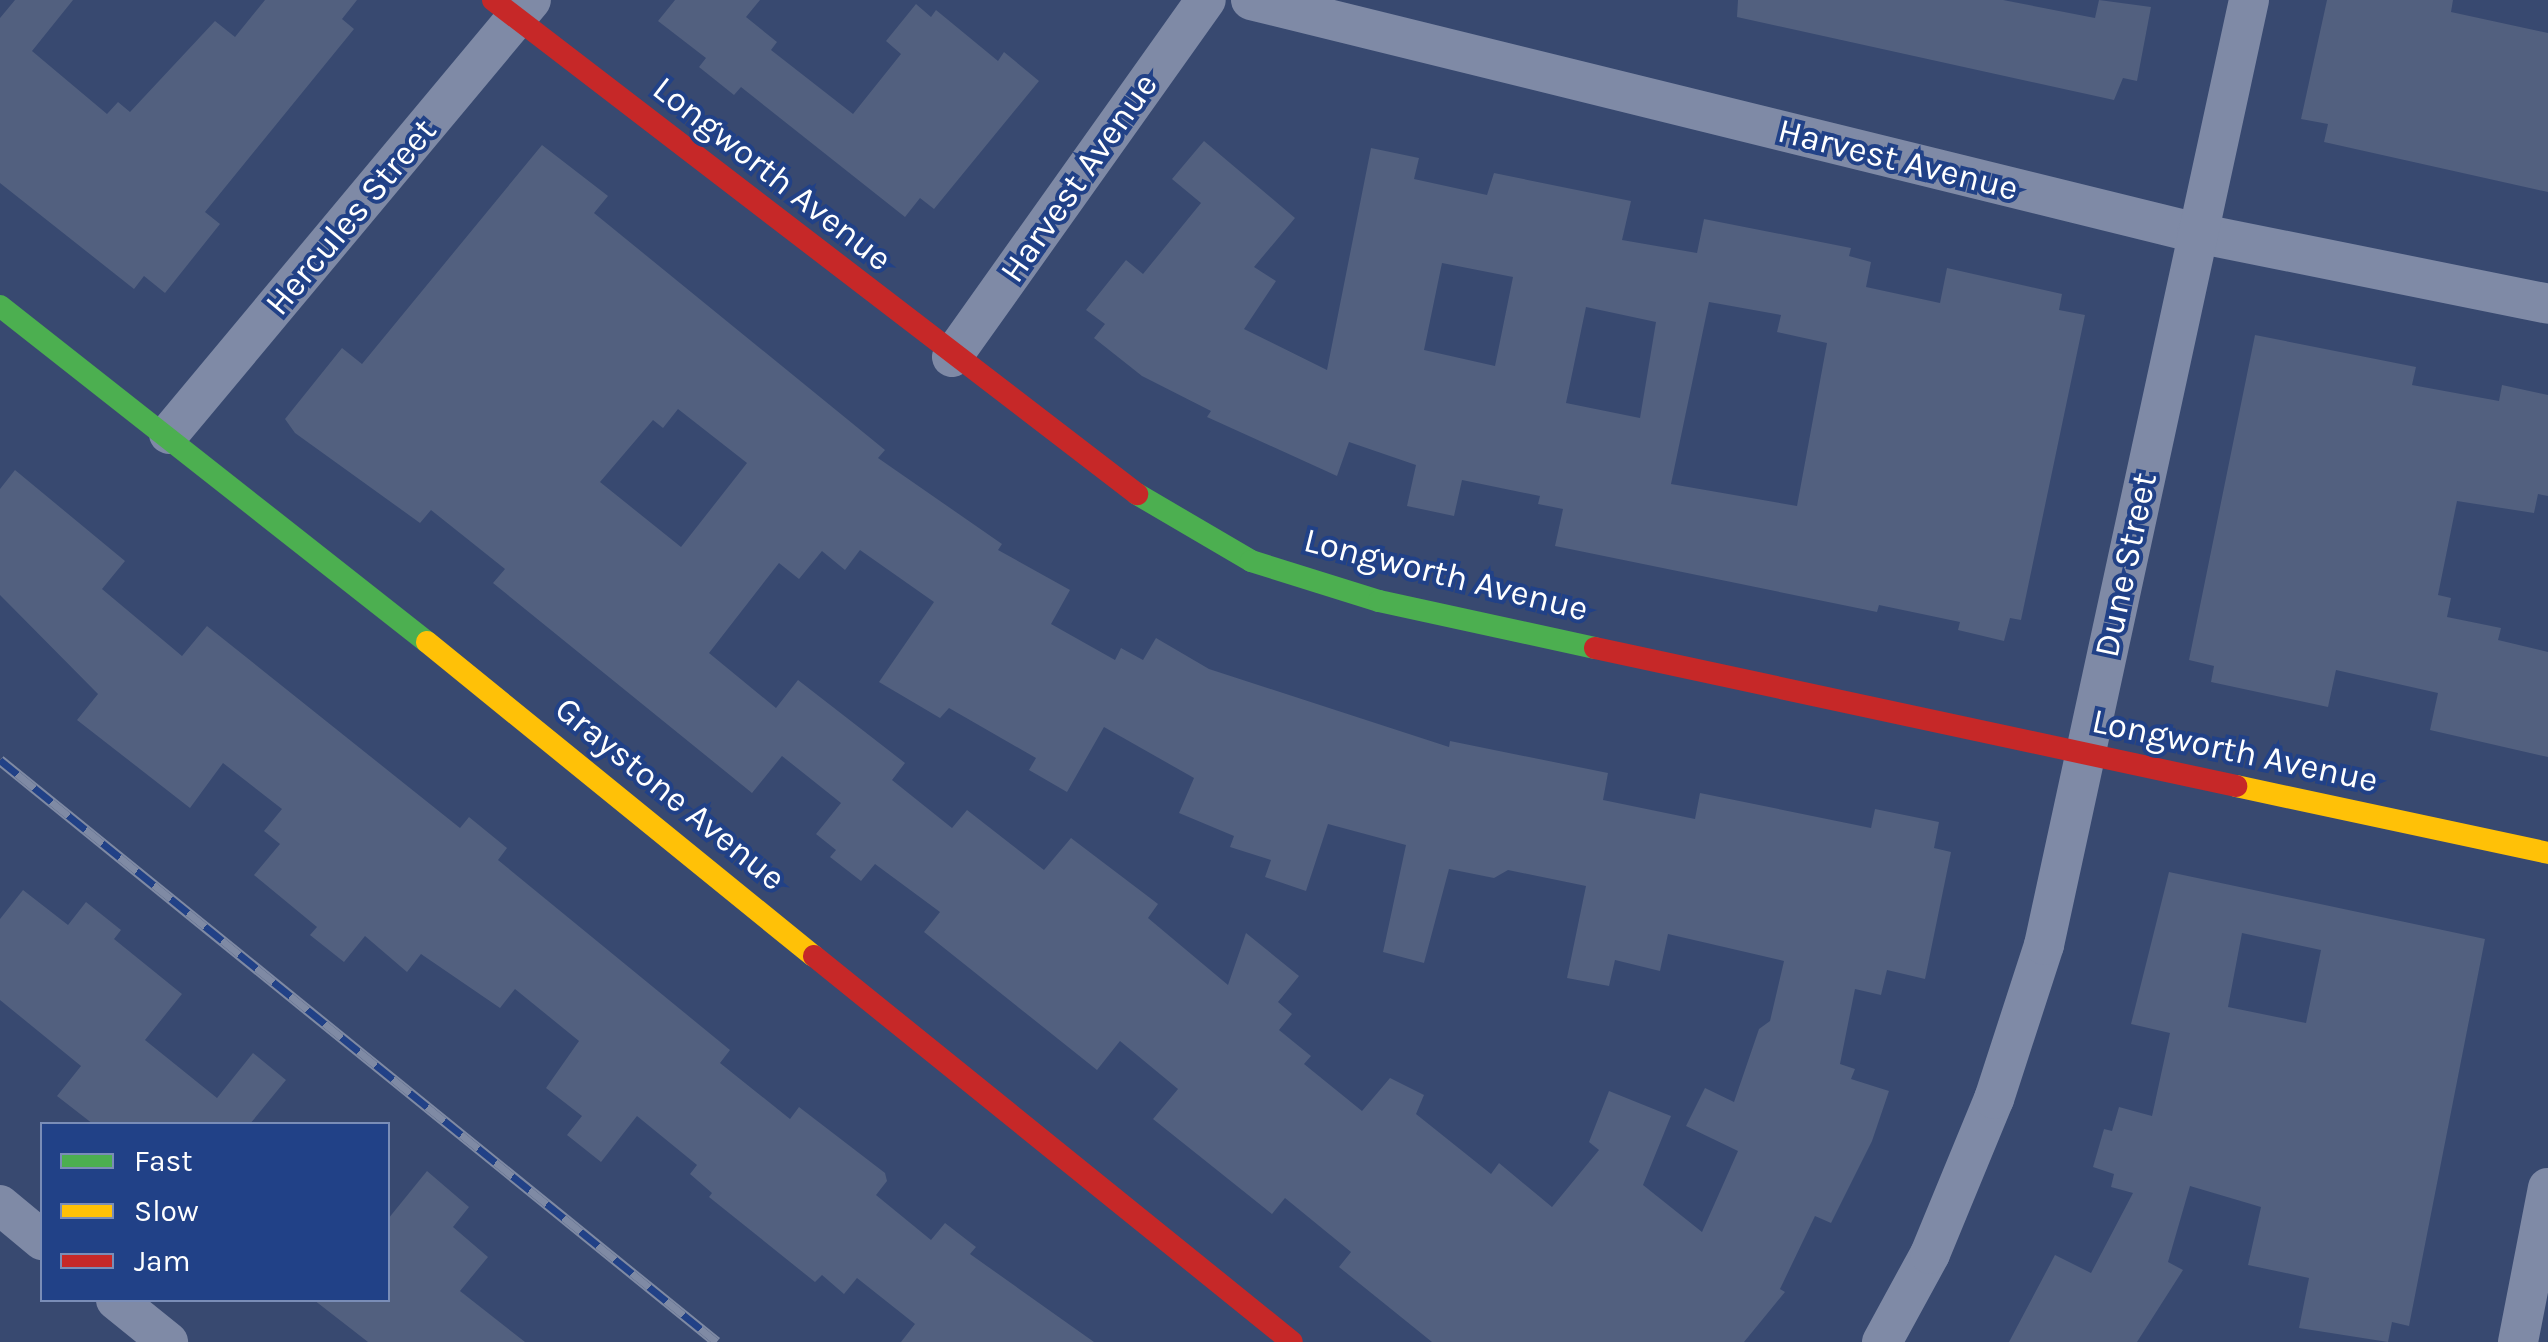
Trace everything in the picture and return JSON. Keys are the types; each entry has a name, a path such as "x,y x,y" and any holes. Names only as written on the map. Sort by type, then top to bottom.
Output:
{"street":[{"name":"Harvest Avenue","path":"952,357 1206,0"},
{"name":"Harvest Avenue","path":"1251,0 2197,233 2548,304"},
{"name":"Dune Street","path":"1882,1342 1930,1254 1994,1099 2044,945 2249,0"},
{"name":"Longworth Avenue","path":"514,6 952,357 1123,486 1251,560 1379,601 2548,853"},
{"name":"Hercules Street","path":"169,434 514,6"},
{"name":"Graystone Avenue","path":"0,306 169,434 1292,1342"},
{"path":"2518,1342 2548,1188"},
{"path":"0,1205 40,1238"},
{"path":"118,1302 168,1342"}],"building":[{"path":"15,0 73,0 32,51 107,114 118,102 130,112 215,21 235,37 265,0 357,0 342,19 354,29 205,212 220,224 165,293 144,276 134,289 0,183 0,18"},
{"path":"675,0 760,0 746,17 777,42 771,50 853,114 901,54 886,41 916,4 931,17 936,10 998,61 1004,52 1039,81 934,209 920,198 905,217 741,87 734,95 699,67 706,58 658,21"},
{"path":"1738,0 2003,0 2095,18 2099,0 2151,7 2137,81 2123,78 2114,100 1737,17"},
{"path":"2327,0 2453,0 2451,12 2548,33 2548,192 2324,142 2328,124 2301,119"},
{"path":"1204,141 1295,218 1254,267 1276,281 1244,329 1327,370 1371,148 1419,158 1414,179 1487,195 1494,173 1631,201 1622,240 1697,253 1704,219 1851,248 1849,256 1871,262 1866,287 1940,303 1947,268 2062,294 2059,310 2085,315 2021,620 2010,618 2004,641 1958,630 1960,622 1879,605 1877,612 1555,546 1563,509 1538,504 1540,496 1462,480 1454,516 1407,506 1416,465 1349,442 1337,476 1207,417 1211,411 1142,376 1094,338 1105,324 1086,310 1126,260 1143,274 1201,203 1172,179","holes":["1442,263 1513,277 1495,366 1424,350","1709,302 1781,315 1777,332 1827,343 1797,506 1671,484","1586,307 1656,322 1640,418 1566,403"]},
{"path":"542,145 608,196 594,213 885,450 878,458 1002,544 998,550 1070,590 1051,624 1115,660 1121,648 1143,660 1156,638 1209,669 1449,747 1450,741 1608,773 1603,800 1695,819 1700,793 1871,828 1875,809 1939,822 1934,848 1951,852 1925,979 1887,970 1881,995 1855,989 1840,1064 1855,1069 1851,1079 1889,1091 1872,1141 1831,1223 1815,1216 1780,1289 1785,1292 1744,1342 1432,1342 1339,1267 1351,1252 1285,1198 1272,1214 1153,1119 1178,1089 1120,1041 1097,1070 924,932 940,912 875,864 861,881 830,857 836,850 816,834 841,803 782,756 752,793 493,583 505,569 431,510 420,523 295,433 285,419 342,348 362,364","holes":["678,409 747,463 681,547 600,482 653,420 663,428","860,550 934,602 879,682 940,718 949,708 1036,758 1029,770 1067,792 1104,727 1194,778 1179,813 1234,836 1230,847 1271,860 1265,877 1306,891 1328,824 1406,845 1383,952 1424,963 1449,869 1494,878 1508,870 1586,886 1567,978 1609,986 1615,960 1660,971 1668,934 1784,961 1770,1021 1759,1029 1734,1102 1705,1088 1686,1126 1738,1151 1702,1232 1643,1185 1671,1116 1609,1091 1589,1142 1599,1150 1552,1207 1499,1163 1491,1174 1416,1114 1424,1095 1390,1078 1362,1111 1304,1064 1311,1056 1279,1030 1292,1014 1278,1002 1299,976 1246,933 1228,985 1148,918 1158,904 1071,838 1044,870 967,810 952,828 892,780 905,763 798,680 776,708 709,653 779,563 799,579 822,551 845,570"]},
{"path":"2255,335 2416,367 2412,385 2499,401 2502,385 2548,395 2548,496 2538,494 2534,513 2457,501 2438,595 2451,598 2447,617 2501,628 2498,640 2548,652 2548,757 2430,730 2438,693 2336,670 2328,707 2211,682 2214,666 2189,660"},
{"path":"15,470 125,561 102,589 182,656 207,626 460,828 469,817 507,848 498,860 730,1050 720,1063 790,1119 799,1107 885,1173 887,1181 876,1195 931,1240 945,1223 976,1247 970,1254 1094,1342 901,1342 915,1324 857,1278 844,1294 822,1275 815,1282 709,1197 712,1193 690,1174 697,1165 637,1116 601,1162 567,1135 582,1116 546,1088 579,1041 515,989 500,1008 421,954 407,972 365,936 344,962 310,935 317,927 254,875 280,844 264,831 282,809 223,763 190,808 77,720 98,694 0,595 0,489"},
{"path":"2169,872 2485,939 2409,1326 2392,1322 2388,1342 2299,1328 2309,1278 2248,1265 2261,1207 2190,1186 2168,1262 2183,1270 2137,1342 2009,1342 2055,1255 2091,1273 2133,1193 2111,1187 2114,1174 2093,1167 2104,1129 2112,1131 2119,1107 2152,1116 2170,1033 2131,1024","holes":["2242,933 2321,950 2306,1023 2228,1007"]},
{"path":"23,890 68,925 86,902 121,930 114,939 182,994 145,1040 217,1098 253,1053 286,1080 252,1122 90,1122 57,1096 81,1066 0,1000 0,919"},
{"path":"427,1171 469,1207 453,1227 488,1257 460,1291 525,1342 368,1342 317,1302 390,1302 390,1217"}],"railway":[{"path":"0,760 717,1342"}],"traffic: fast":[{"path":"0,306 427,642"},
{"path":"1137,494 1251,561 1379,601 1595,648"}],"traffic: slow":[{"path":"427,642 814,956"},
{"path":"2236,786 2548,853"}],"traffic: jam":[{"path":"493,0 1137,494"},
{"path":"1595,648 2236,786"},
{"path":"814,956 1292,1342"}]}
